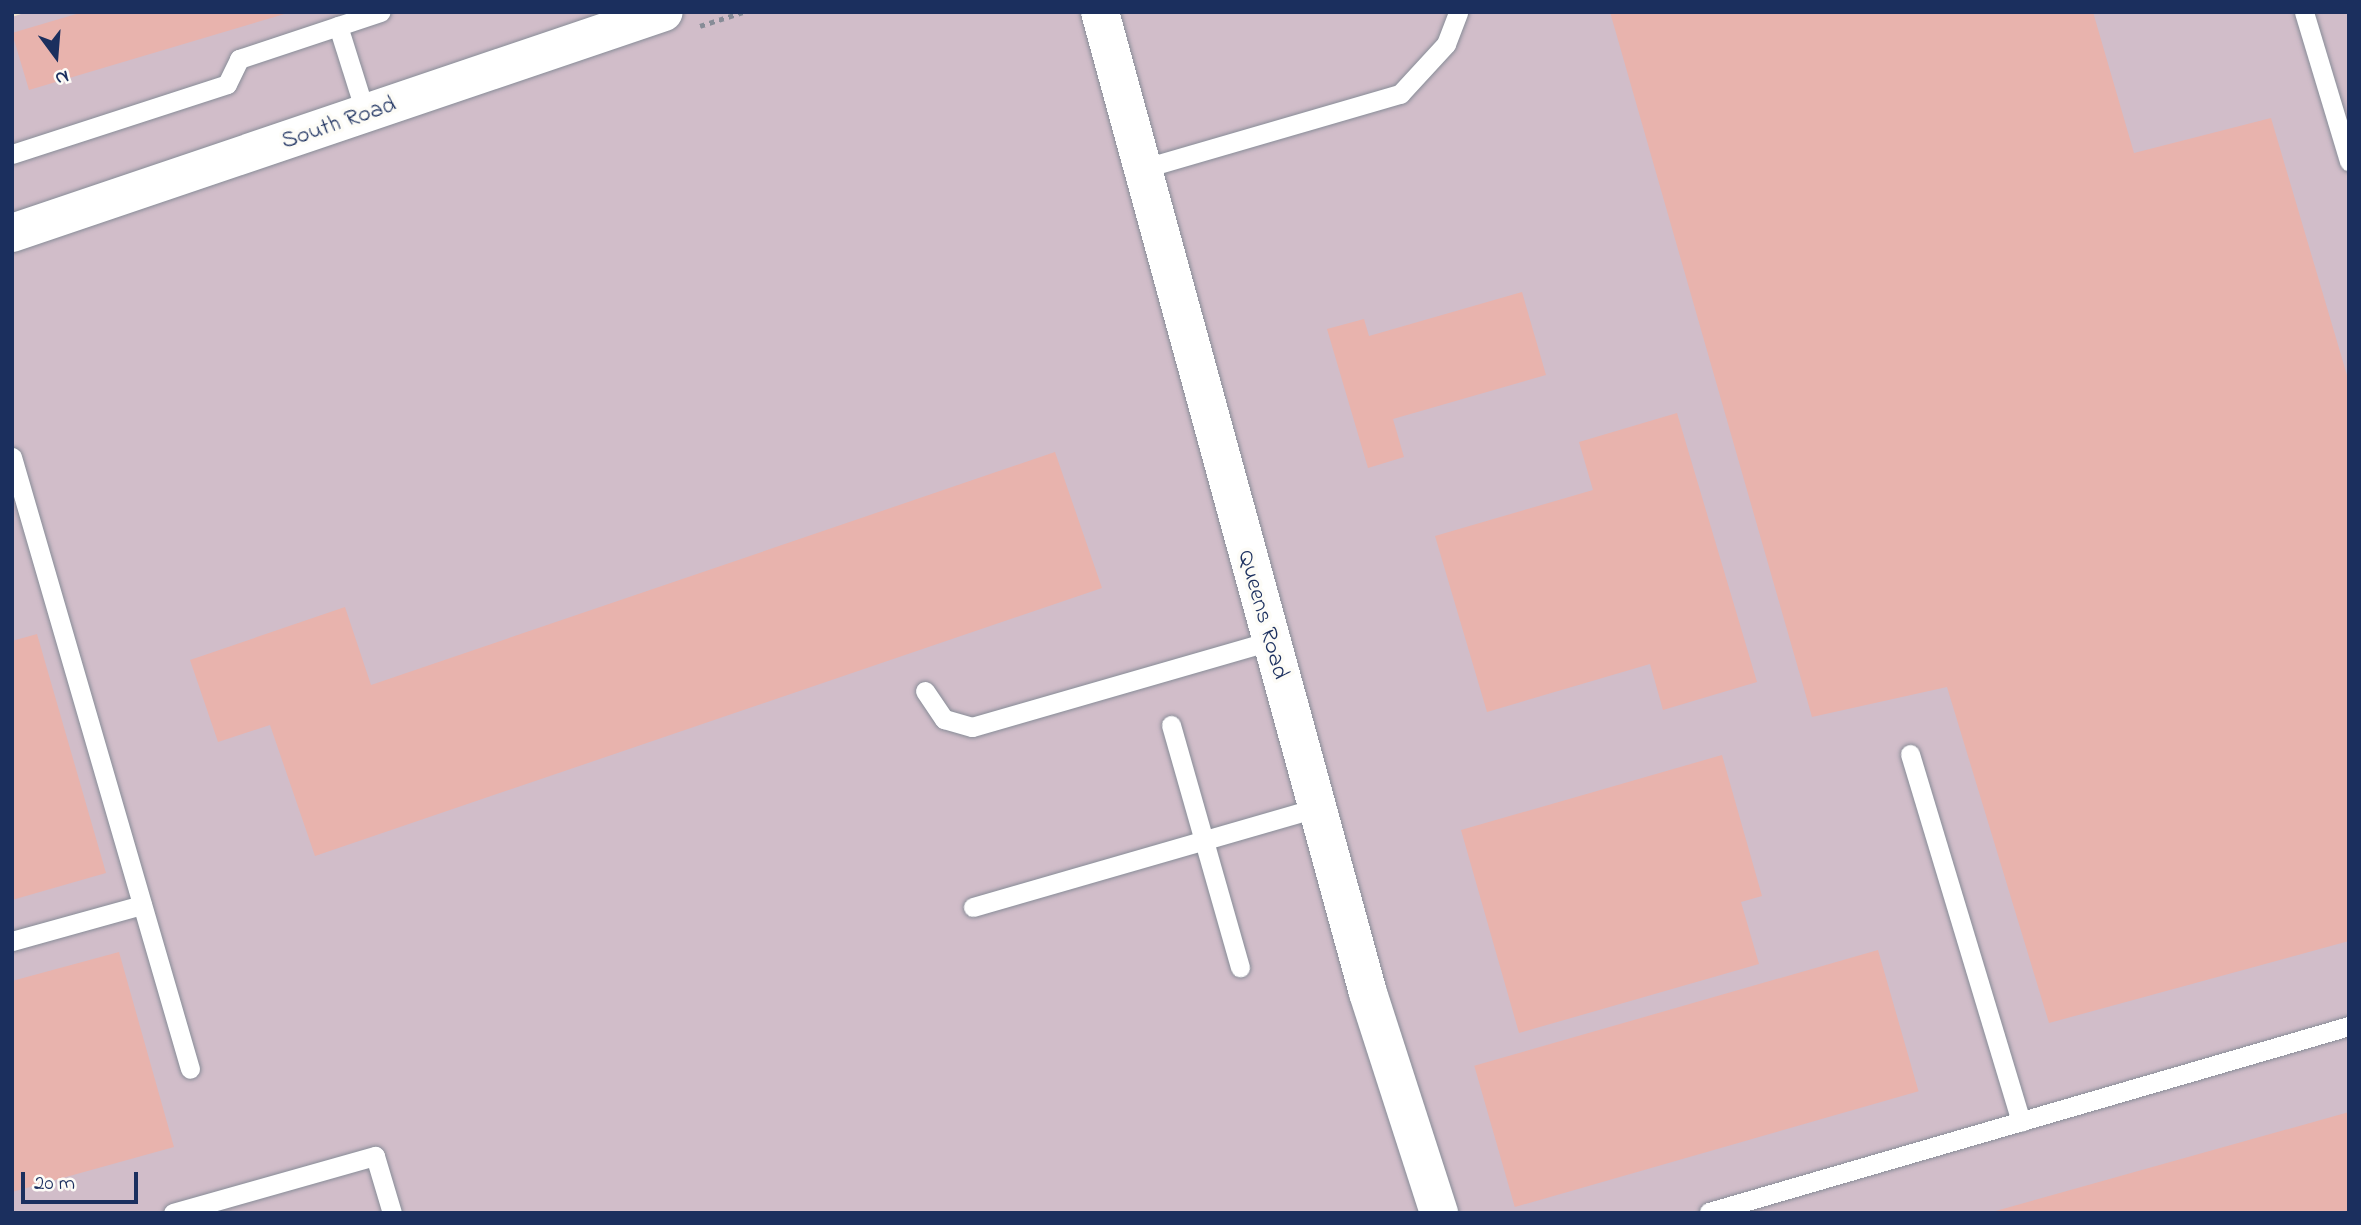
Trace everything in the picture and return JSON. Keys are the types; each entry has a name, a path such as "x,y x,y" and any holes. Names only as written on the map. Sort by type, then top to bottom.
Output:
{"street":[{"name":"South Road","path":"13,231 366,115 664,12"},
{"name":"Queens Road","path":"1100,12 1138,170 1316,808 1439,1213"}],"lane":[{"path":"12,154 227,84 239,59 380,12"},
{"path":"1138,170 1401,94 1446,44 1458,12"},
{"path":"2304,12 2349,161"},
{"path":"338,26 366,115"},
{"path":"12,457 190,1069"},
{"path":"925,691 944,719 972,727 1270,641"},
{"path":"1171,725 1240,967"},
{"path":"1910,754 2021,1122"},
{"path":"973,907 1316,808"},
{"path":"12,941 142,905"},
{"path":"1709,1212 2349,1026"},
{"path":"173,1213 375,1156 392,1213"}],"shaded area":[{"path":"27,12 2349,12 2349,1213 12,1213 12,17"}],"building":[{"path":"83,12 288,13 29,90 12,33"},
{"path":"1610,12 2093,12 2134,153 2271,118 2349,382 2349,941 2049,1023 1947,687 1812,717"},
{"path":"1522,292 1546,375 1393,419 1404,457 1368,468 1327,329 1364,319 1369,336"},
{"path":"1677,413 1757,682 1663,710 1650,664 1487,712 1435,536 1593,490 1579,442"},
{"path":"1055,452 1102,588 315,856 270,725 218,742 190,660 345,607 371,685"},
{"path":"37,634 106,873 12,900 12,641"},
{"path":"1722,755 1762,896 1741,902 1759,964 1519,1033 1461,830"},
{"path":"1878,950 1919,1091 1515,1207 1474,1066"},
{"path":"119,952 174,1147 12,1192 12,981"},
{"path":"2349,1112 2349,1213 1992,1213 1992,1212"}]}
